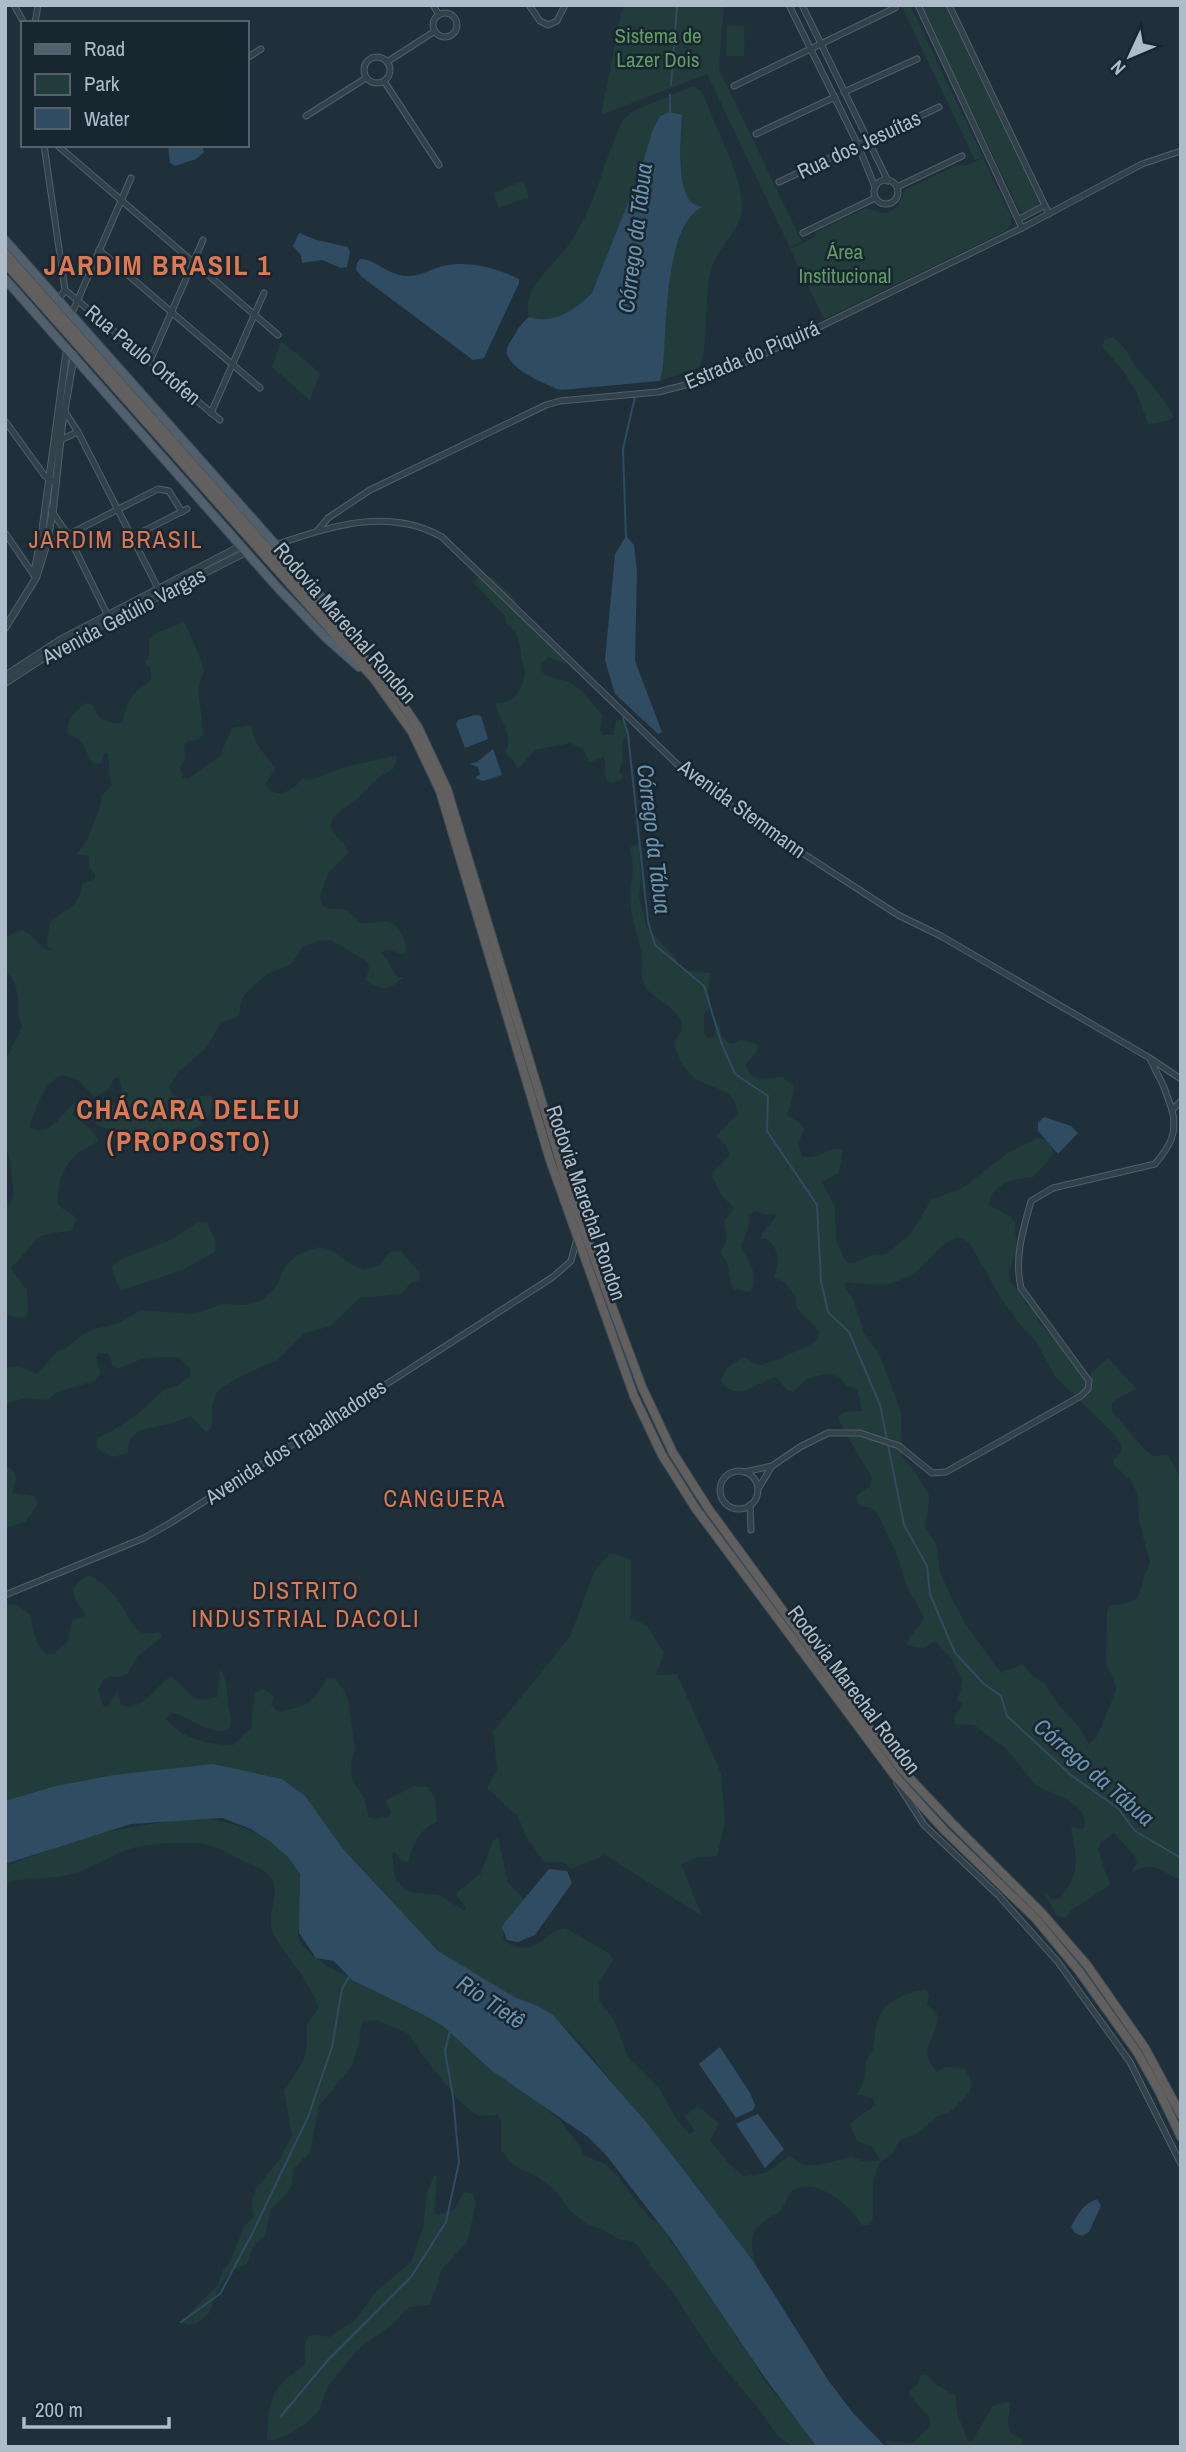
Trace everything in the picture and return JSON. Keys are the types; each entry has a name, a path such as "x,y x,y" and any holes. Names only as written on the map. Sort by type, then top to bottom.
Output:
{"highway":[{"name":"Rodovia Marechal Rondon","path":"5,253 418,727 447,789 568,1188 648,1401 673,1453 708,1508 864,1723 902,1770 1042,1913 1087,1965 1145,2048 1181,2115"},
{"name":"Rodovia Marechal Rondon","path":"5,263 376,676 412,732 440,791 546,1147 577,1237 634,1396 677,1481 873,1748 917,1801 1059,1944 1137,2052 1181,2137"}],"main road":[{"path":"5,240 332,609 376,676"},
{"path":"5,279 309,622 376,676"}],"street":[{"path":"15,5 23,21"},
{"path":"432,5 439,15"},
{"path":"529,5 540,22 551,25 560,19 565,5"},
{"path":"789,5 858,145 875,187 875,198"},
{"path":"802,5 867,141 888,181 897,187 898,195 891,203 881,203 875,198"},
{"path":"918,5 1022,228"},
{"path":"948,5 1049,214"},
{"path":"734,86 895,8"},
{"path":"443,13 456,18 458,28 452,35 443,37 435,31 433,22 439,15 443,13"},
{"path":"387,62 435,31"},
{"path":"248,57 261,49"},
{"path":"377,57 387,62 390,70 384,81 372,82 366,78 363,70 369,59 377,57"},
{"path":"844,92 917,59"},
{"path":"306,116 366,78"},
{"path":"384,81 439,165"},
{"path":"756,134 835,97"},
{"name":"Rua dos Jesuítas","path":"779,182 939,107"},
{"path":"44,147 65,290 59,299"},
{"path":"59,147 278,335"},
{"name":"Estrada do Piquirá","path":"318,530 328,519 370,490 546,405 560,401 658,392 701,381 766,353 1022,228 1142,164 1181,151"},
{"path":"897,187 962,156"},
{"path":"72,313 131,178"},
{"path":"875,187 880,182 888,181"},
{"path":"803,233 875,198"},
{"path":"1019,219 1044,206"},
{"path":"150,361 203,240"},
{"path":"99,250 260,388"},
{"name":"Rua Paulo Ortofen","path":"65,290 220,420"},
{"path":"211,413 264,293"},
{"path":"6,623 31,585 46,546 67,348"},
{"path":"52,481 60,440 61,408 74,355"},
{"path":"61,408 78,432 160,592"},
{"path":"5,421 52,481"},
{"path":"60,440 78,432"},
{"path":"46,546 162,488 169,491 184,511 132,537"},
{"path":"49,509 68,535 109,618"},
{"path":"35,576 49,509"},
{"name":"Avenida Stemmann","path":"275,545 318,530 375,520 413,525 442,537 678,765 707,789 898,915 941,936 1150,1058 1181,1079"},
{"path":"5,533 35,576"},
{"name":"Avenida Getúlio Vargas","path":"5,676 60,640 109,618 243,549"},
{"path":"21,558 30,560 37,557"},
{"name":"Avenida Getúlio Vargas","path":"5,683 109,618"},
{"path":"772,1466 750,1505 734,1508 728,1505 720,1494 725,1476 737,1471 772,1466 800,1447 828,1433 860,1433 888,1442 899,1446 932,1473 946,1472 1081,1396 1088,1389 1089,1381 1021,1288 1017,1270 1019,1247 1031,1200 1053,1188 1155,1164 1173,1139 1175,1123 1172,1110 1150,1058"},
{"path":"1172,1110 1181,1101"},
{"path":"577,1237 571,1261 581,1263 589,1270"},
{"name":"Avenida dos Trabalhadores","path":"5,1595 144,1538 172,1522 553,1277 571,1261"},
{"path":"744,1472 754,1479 758,1489"},
{"path":"750,1505 751,1530"},
{"path":"873,1748 924,1825 1015,1912 1062,1967 1130,2062 1181,2164"}],"green space":[{"name":"Sistema de Lazer Dois","path":"623,5 724,5 719,69 802,242 790,248 707,74 601,115"},
{"path":"901,5 910,5 983,157 975,160"},
{"path":"921,5 945,5 1039,202 1036,209 1025,213 1019,210"},
{"path":"727,25 745,26 744,56 726,56"},
{"path":"693,86 700,90 706,101 731,161 741,193 742,207 737,226 711,270 705,343 700,367 660,381 674,257 688,218 700,206 690,202 684,186 681,161 682,115 670,112 660,116 653,129 639,175 592,293 571,310 547,319 529,317 527,307 541,277 566,249 580,226 623,120 633,111"},
{"name":"Área Institucional","path":"983,158 1012,219 1008,230 824,319 790,249 810,240 817,232 866,208 885,213 892,211 898,206 906,189 958,165 968,165"},
{"path":"523,181 529,197 499,208 493,193"},
{"path":"1113,337 1123,346 1174,417 1168,421 1148,424 1136,391 1102,346 1105,339"},
{"path":"281,341 320,373 310,400 272,367"},
{"path":"479,577 492,577 558,649 565,650 568,654 566,664 548,657 541,664 542,672 569,682 587,697 602,715 600,730 603,735 614,735 616,721 619,719 624,722 629,730 622,743 623,758 619,772 624,777 622,779 613,782 606,780 604,756 590,762 583,749 571,743 535,750 518,769 505,753 508,746 507,734 495,703 511,700 518,693 525,669 515,631 507,625 505,616 474,583"},
{"path":"183,621 204,672 199,683 203,734 198,740 188,741 184,746 185,760 180,768 183,779 189,778 220,756 232,728 250,725 260,748 276,768 265,784 274,792 284,792 302,779 311,780 344,767 395,756 397,758 393,769 332,820 331,830 346,846 348,853 329,872 320,896 322,905 347,910 360,923 384,922 394,925 406,943 406,952 381,952 398,977 404,977 389,987 380,988 365,979 369,970 368,962 331,940 318,941 303,947 291,964 267,974 245,994 239,1016 222,1021 206,1048 179,1072 169,1087 173,1095 185,1099 209,1095 213,1098 206,1121 153,1145 138,1145 113,1139 110,1130 96,1124 90,1112 93,1108 102,1109 120,1102 122,1090 119,1077 114,1079 107,1091 94,1097 78,1080 63,1075 50,1084 41,1097 29,1127 36,1130 48,1128 74,1103 82,1103 72,1114 93,1131 98,1140 73,1157 60,1183 58,1204 76,1219 72,1230 40,1236 12,1267 27,1290 28,1314 20,1318 14,1317 5,1314 5,1206 11,1203 14,1196 5,1143 5,1061 22,1027 15,984 5,967 5,937 21,930 46,950 52,950 47,945 51,921 73,906 81,892 82,884 95,879 95,874 89,867 89,856 76,855 86,842 102,795 112,785 108,757 107,753 104,754 101,763 94,764 82,743 68,735 69,720 85,703 93,705 104,719 121,723 131,698 151,679 150,667 144,662 149,658 149,640 157,633"},
{"path":"639,845 639,898 647,928 676,958 680,970 711,973 708,990 711,1006 704,1014 704,1033 709,1038 714,1037 718,1022 727,1042 733,1044 741,1040 757,1044 758,1049 746,1065 748,1071 756,1078 782,1077 793,1085 794,1091 787,1115 804,1128 798,1146 802,1156 813,1157 833,1150 843,1150 839,1173 822,1182 835,1206 836,1240 846,1262 854,1263 873,1255 886,1254 910,1235 931,1200 964,1187 1006,1154 1037,1138 1046,1141 1052,1148 1054,1154 1033,1177 1005,1183 995,1191 989,1205 1011,1217 1015,1223 1016,1247 1009,1274 1012,1284 1024,1293 1025,1303 1035,1312 1041,1325 1082,1375 1090,1374 1108,1358 1137,1389 1116,1399 1112,1404 1112,1411 1146,1451 1154,1456 1168,1455 1181,1479 1181,1880 1152,1867 1132,1872 1137,1862 1134,1855 1114,1833 1101,1842 1098,1850 1110,1885 1070,1911 1065,1918 1057,1916 1043,1891 1052,1899 1059,1899 1071,1882 1076,1857 1071,1827 1083,1829 1084,1817 1068,1800 1035,1785 1007,1749 974,1725 956,1724 954,1718 963,1705 957,1701 963,1682 952,1660 935,1641 924,1648 906,1645 924,1617 907,1587 896,1552 876,1511 861,1507 857,1501 857,1495 870,1486 872,1478 838,1418 843,1412 862,1411 858,1392 847,1386 839,1377 829,1374 805,1380 793,1392 787,1390 776,1377 740,1391 727,1388 720,1381 727,1368 743,1357 759,1365 770,1362 814,1342 818,1339 819,1331 796,1307 796,1298 788,1286 774,1278 778,1262 776,1252 771,1242 766,1238 760,1239 777,1214 756,1211 749,1214 750,1223 741,1245 754,1274 753,1286 750,1292 734,1289 731,1284 727,1263 720,1253 727,1239 724,1221 734,1208 721,1195 711,1174 730,1155 726,1145 716,1136 737,1114 736,1105 727,1093 696,1079 686,1070 679,1059 674,1042 682,1030 681,1022 672,1009 651,994 643,982 641,953 630,905 633,868 629,849","holes":["957,1238 964,1239 971,1246 1002,1300 1034,1339 1055,1376 1121,1444 1122,1451 1113,1464 1131,1481 1138,1495 1139,1521 1150,1563 1137,1597 1130,1602 1111,1605 1107,1610 1106,1664 1116,1690 1097,1737 1089,1744 1044,1683 1022,1664 1001,1673 966,1625 952,1599 940,1572 937,1546 925,1526 929,1495 902,1457 901,1412 879,1353 864,1333 853,1299 844,1285 847,1282 886,1284 904,1279 945,1244"]},
{"path":"198,1222 207,1222 216,1243 215,1252 182,1270 120,1291 112,1267 119,1260 170,1240"},
{"path":"319,1247 365,1270 379,1265 390,1252 401,1251 419,1272 420,1280 411,1283 401,1294 359,1298 331,1326 305,1333 277,1360 221,1388 215,1395 212,1407 211,1428 206,1432 191,1416 139,1431 131,1439 128,1453 113,1457 96,1448 97,1438 139,1413 165,1389 177,1386 190,1376 190,1368 178,1357 144,1358 117,1369 108,1353 99,1353 96,1357 100,1373 95,1381 57,1392 48,1400 25,1398 5,1404 5,1367 17,1366 38,1374 57,1351 66,1348 85,1333 119,1323 141,1310 193,1314 224,1304 246,1305 262,1301 277,1285 285,1266 297,1255"},
{"path":"5,1466 12,1469 16,1478 12,1493 34,1496 38,1504 25,1522 5,1528"},
{"path":"611,1553 631,1559 631,1618 647,1626 664,1653 656,1675 677,1674 721,1773 725,1823 717,1856 695,1858 681,1864 702,1916 605,1855 571,1869 563,1862 544,1862 527,1838 518,1817 487,1788 497,1770 493,1731 570,1637 595,1570"},
{"path":"88,1575 111,1592 135,1628 144,1633 159,1632 162,1637 137,1657 127,1674 110,1676 103,1680 98,1690 104,1707 108,1706 117,1690 121,1705 135,1706 171,1676 193,1698 203,1700 217,1697 220,1669 227,1685 229,1729 214,1730 172,1713 166,1719 196,1740 233,1745 251,1728 255,1693 263,1689 274,1696 271,1705 278,1711 288,1710 308,1702 327,1678 335,1678 344,1690 349,1704 355,1748 351,1763 352,1779 364,1798 369,1817 375,1819 389,1816 391,1812 387,1800 414,1786 428,1787 435,1799 437,1822 418,1838 408,1863 400,1860 395,1852 392,1853 395,1878 410,1892 439,1895 465,1911 466,1907 456,1893 481,1873 493,1841 498,1838 508,1883 525,1900 503,1933 504,1941 524,1948 531,1947 565,1928 609,1953 613,1960 599,1983 599,2001 614,2020 628,2057 659,2088 677,2120 689,2134 695,2131 684,2116 697,2107 719,2124 710,2140 729,2164 744,2176 766,2173 789,2156 808,2166 851,2156 865,2162 880,2160 872,2146 857,2141 850,2125 875,2105 873,2098 857,2094 863,2082 879,2016 895,2000 913,1992 927,1990 927,2005 938,2018 927,2051 931,2064 937,2072 945,2067 965,2069 971,2080 970,2092 950,2112 938,2116 918,2133 900,2140 892,2154 880,2162 873,2180 873,2218 868,2225 862,2225 841,2201 821,2189 810,2186 792,2191 781,2210 755,2230 752,2248 759,2271 653,2133 571,2033 552,2017 444,1964 352,1872 312,1811 5,1804 5,1605 16,1604 31,1616 40,1646 46,1654 54,1654 68,1641 72,1620 86,1615 75,1599 73,1589"},
{"path":"208,1819 250,1830 278,1846 289,1857 297,1868 301,1881 298,1935 307,1950 316,1958 348,1977 440,2020 560,2120 584,2156 604,2163 619,2178 650,2219 664,2226 672,2243 720,2307 767,2384 823,2447 793,2447 778,2436 712,2353 674,2294 639,2247 632,2241 618,2239 589,2225 570,2211 554,2189 534,2175 514,2166 501,2150 501,2121 498,2115 480,2116 473,2113 457,2098 409,2034 377,2020 364,2021 352,2066 319,2106 310,2152 294,2168 292,2184 271,2209 265,2235 252,2249 247,2264 231,2271 221,2284 209,2313 197,2323 188,2325 181,2322 218,2285 244,2226 254,2217 252,2203 255,2190 281,2157 292,2135 284,2091 303,2062 307,2047 307,2025 319,2007 304,1978 272,1930 274,1884 268,1874 254,1866 217,1848 188,1842 133,1848 72,1874 5,1884 5,1866 93,1834 168,1821"},
{"path":"436,2175 436,2215 454,2210 464,2192 473,2194 476,2204 467,2242 442,2269 430,2305 409,2307 394,2323 363,2345 328,2386 319,2411 289,2434 275,2440 267,2440 269,2414 274,2396 284,2381 305,2365 307,2337 314,2334 329,2337 355,2320 376,2292 411,2262 423,2228 427,2192"},
{"path":"926,2374 938,2386 956,2396 957,2413 968,2441 972,2441 993,2406 1010,2401 1009,2429 1024,2441 1019,2447 887,2447 886,2440 912,2443 931,2426 929,2417 908,2393 918,2384 920,2375"}],"water":[{"path":"670,112 682,115 680,158 685,190 691,202 702,207 690,218 680,235 674,256 660,381 561,390 548,385 515,365 507,354 508,346 529,317 547,319 563,314 592,293 639,175 653,129 660,116"},
{"path":"168,147 203,147 204,152 196,159 175,166 170,163"},
{"path":"299,233 348,247 350,252 347,267 341,268 322,260 302,263 301,255 293,246"},
{"path":"360,259 406,276 452,264 492,268 519,279 519,283 484,358 473,360 362,277 356,270"},
{"path":"626,536 634,545 637,571 635,661 662,732 658,734 615,694 605,660 615,554"},
{"path":"481,716 488,739 465,748 456,724 458,720"},
{"path":"493,749 502,775 483,781 475,778 480,774 478,767 469,764 477,762"},
{"path":"1044,1117 1071,1126 1078,1133 1058,1154 1038,1131 1038,1123"},
{"name":"Rio Tietê","path":"213,1764 282,1779 305,1796 343,1849 438,1951 514,1997 553,2015 647,2123 689,2177 753,2261 828,2380 853,2413 886,2447 817,2447 765,2378 671,2239 606,2155 588,2137 491,2070 443,2026 352,1980 334,1961 316,1958 299,1933 300,1874 288,1857 271,1842 251,1829 222,1818 131,1824 5,1864 5,1801 56,1786 114,1775"},
{"path":"549,1869 567,1871 572,1883 535,1935 518,1942 507,1940 502,1927"},
{"path":"720,2047 755,2105 753,2110 736,2118 699,2064"},
{"path":"758,2114 784,2149 765,2168 736,2124"},
{"path":"1097,2199 1101,2206 1089,2232 1082,2236 1075,2233 1071,2227 1078,2214"}],"waterway":[{"name":"Córrego da Tábua","path":"671,85 677,5"},
{"name":"Córrego da Tábua","path":"670,95 670,111"},
{"name":"Córrego da Tábua","path":"626,538 623,449 635,397"},
{"name":"Córrego da Tábua","path":"623,718 628,734 648,922 655,945 704,986 721,1042 735,1074 768,1096 767,1131 817,1205 821,1281 828,1312 849,1332 880,1405 904,1525 927,1566 930,1594 955,1653 984,1684 1001,1696 1007,1716 1072,1776 1118,1808 1135,1831 1181,1858"},
{"path":"181,2322 220,2294 253,2232 308,2117 332,2047 342,1989 350,1975"},
{"path":"281,2416 328,2360 411,2277 446,2222 459,2162 453,2097 445,2051 450,2031"}],"district":[{"name":"JARDIM BRASIL 1","path":"158,265"},
{"name":"JARDIM BRASIL","path":"116,540"},
{"name":"CHÁCARA DELEU (PROPOSTO)","path":"189,1125"},
{"name":"CANGUERA","path":"445,1499"},
{"name":"DISTRITO INDUSTRIAL DACOLI","path":"306,1605"}]}
